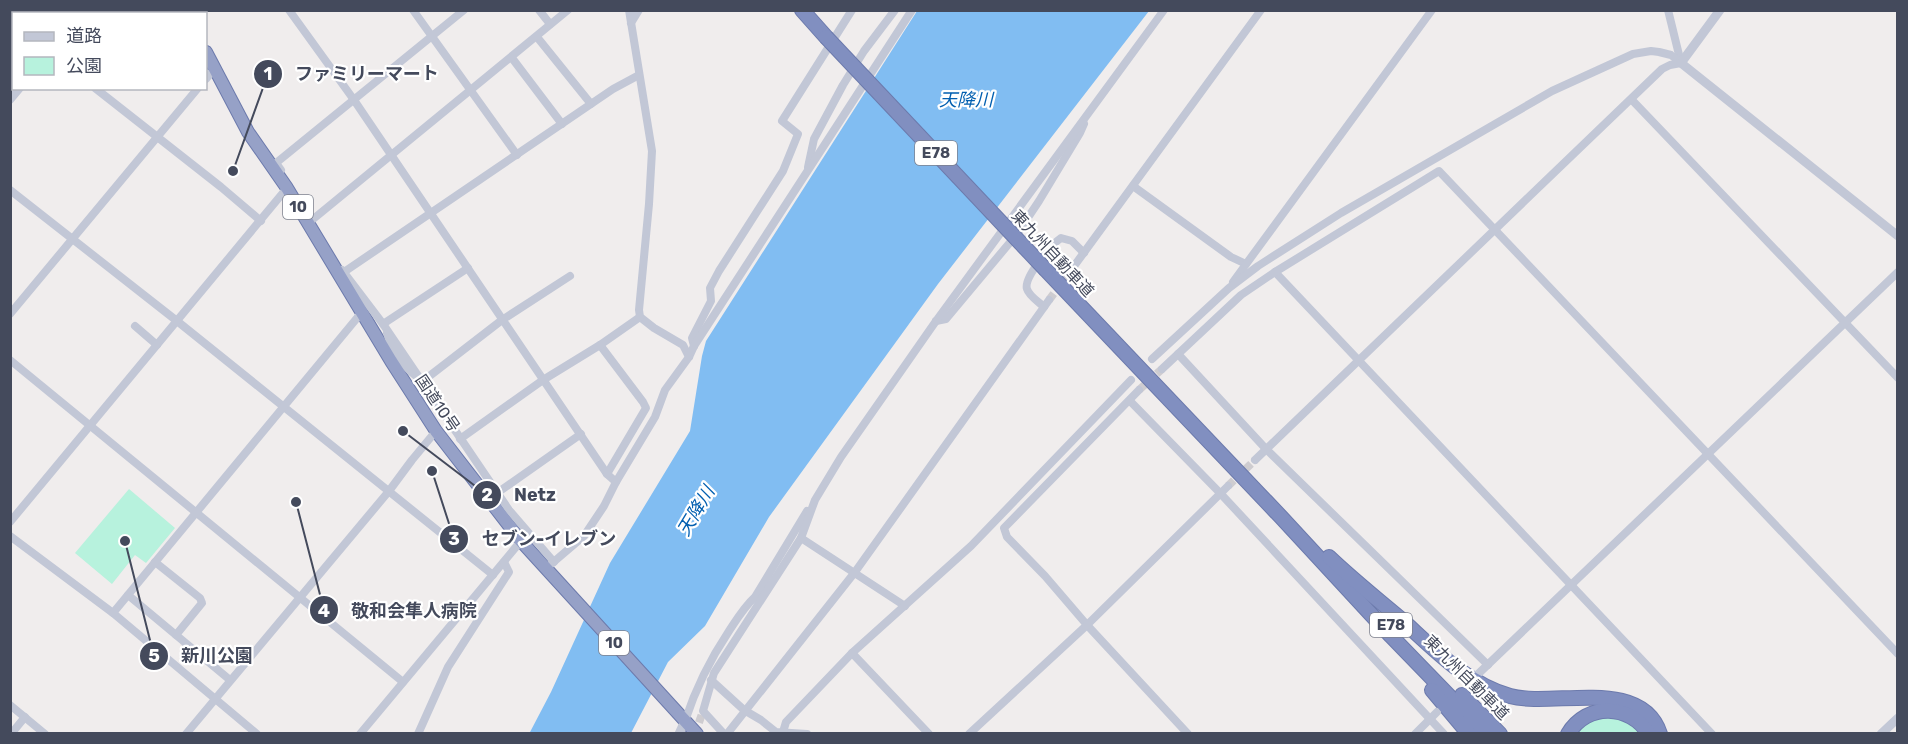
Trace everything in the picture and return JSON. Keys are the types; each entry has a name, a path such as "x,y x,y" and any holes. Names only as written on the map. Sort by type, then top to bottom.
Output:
{"highway":[{"name":"東九州自動車道","path":"802,10 1486,734"},
{"name":"国道10号","path":"207,54 248,132 287,188 436,431 522,541 552,570 697,734"},
{"path":"1217,449 1337,564 1476,682 1492,690 1523,699 1612,699 1629,703 1640,708 1652,719 1660,734"},
{"name":"東九州自動車道","path":"1281,517 1500,734"},
{"path":"1391,636 1469,734"},
{"path":"1568,734 1575,724 1587,715 1609,710 1631,716 1643,725 1649,734"}],"street":[{"path":"289,10 354,100 607,474 616,482"},
{"path":"413,10 517,155"},
{"path":"464,10 276,163 344,272 423,381 460,439 552,570 584,536 604,506 655,417 665,390 689,357 912,10"},
{"path":"539,10 550,24"},
{"path":"312,220 568,10"},
{"path":"629,10 652,152 640,317 683,345 689,357"},
{"path":"631,23 639,10"},
{"path":"694,346 692,338 711,301 710,288 783,171 798,134 782,121 852,10"},
{"path":"806,174 814,139 843,85 864,51 895,10"},
{"path":"679,734 707,667 745,606 755,597 841,457 936,321 1027,200 1164,10"},
{"path":"1069,273 1261,10"},
{"path":"1229,288 1432,10"},
{"path":"1668,10 1681,63"},
{"path":"1255,460 1662,69 1681,63 1720,10"},
{"path":"537,37 591,104"},
{"path":"1152,359 1229,288 1341,213 1552,91 1633,54 1651,51 1671,55 1898,236"},
{"path":"512,57 562,124"},
{"path":"207,78 215,68"},
{"path":"344,272 591,104 639,75"},
{"path":"97,90 261,221"},
{"path":"10,314 196,90"},
{"path":"1632,99 1898,378"},
{"path":"936,321 946,320 1017,234 1080,133 1087,114"},
{"path":"1162,369 1241,295 1439,171 1898,654"},
{"path":"1134,186 1231,257 1246,264"},
{"path":"10,522 287,188"},
{"path":"10,190 284,406 493,575"},
{"path":"815,500 801,538 711,680 703,711 725,734 855,572 1047,303 1029,293 1026,287 1028,279 1041,260 1061,238 1072,241 1084,253"},
{"path":"383,324 468,268"},
{"path":"1275,272 1712,734"},
{"path":"1477,675 1898,272"},
{"path":"423,381 502,320 570,276"},
{"path":"113,613 362,312"},
{"path":"460,439 543,380 640,317"},
{"path":"383,324 394,360 423,381"},
{"path":"135,326 157,345"},
{"path":"600,345 646,408 607,474"},
{"path":"1178,354 1266,449 1488,665"},
{"path":"10,360 403,682"},
{"path":"783,732 786,722 852,653 971,546 1130,382 1138,391 1130,401 1004,528 1007,537 1188,734"},
{"path":"1130,401 1434,715 1444,734"},
{"path":"186,734 389,491 436,431"},
{"path":"497,493 581,434"},
{"path":"969,734 1087,625 1228,486"},
{"path":"10,536 113,613 257,734"},
{"path":"801,538 905,606"},
{"path":"360,734 522,541"},
{"path":"156,562 200,598 202,603 176,636"},
{"path":"418,734 448,667 510,572 504,562"},
{"path":"128,595 230,680"},
{"path":"707,667 727,653"},
{"path":"852,653 929,734"},
{"path":"711,680 744,710 776,732 807,734"},
{"path":"10,705 45,734"},
{"path":"1415,734 1434,715"},
{"path":"11,734 25,717"},
{"path":"1881,734 1898,718"}],"green space":[{"path":"129,489 175,528 146,563 135,555 112,584 75,553"},
{"path":"1597,716 1626,719 1642,734 1575,734 1579,727"}],"water":[{"name":"天降川","path":"917,11 1149,11 938,284 769,517 705,626 668,662 631,733 529,734 551,692 610,563 690,431 706,341"}],"tunnel":[{"path":"1049,300 1069,273"},
{"path":"1139,390 1162,369"},
{"path":"1228,486 1255,460"},
{"path":"695,734 703,711"}],"place":[{"name":"ファミリーマート","path":"233,171"},
{"name":"Netz","path":"403,431"},
{"name":"セブン-イレブン","path":"432,471"},
{"name":"敬和会隼人病院","path":"296,502"},
{"name":"新川公園","path":"125,541"}]}
